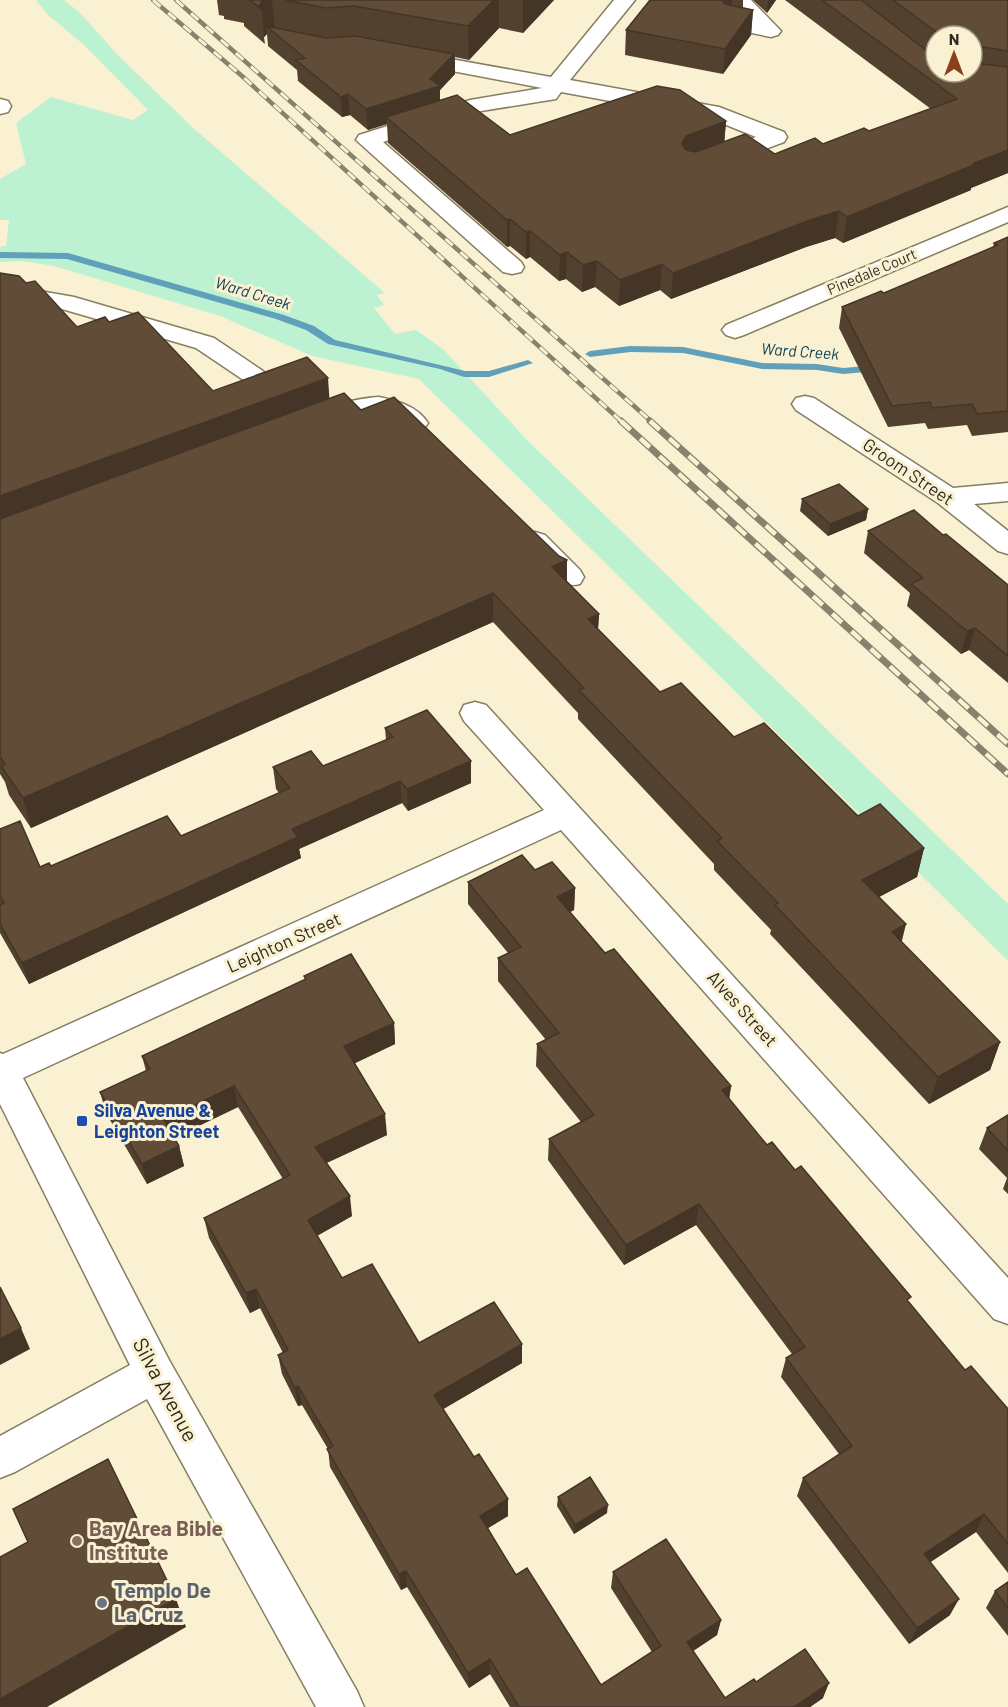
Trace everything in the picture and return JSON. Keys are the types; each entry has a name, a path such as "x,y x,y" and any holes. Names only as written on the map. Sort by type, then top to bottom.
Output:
{"street":[{"path":"512,267 367,140 478,105 552,89 625,0"},
{"path":"730,23 771,31 739,0"},
{"path":"388,54 552,89 719,114 776,137 693,169"},
{"name":"Pinedale Court","path":"735,330 1008,214"},
{"path":"0,291 65,302 205,343 254,376"},
{"path":"291,432 369,403 403,411 436,444"},
{"name":"Groom Street","path":"805,404 948,497 1008,545"},
{"path":"948,497 1008,492"},
{"path":"519,526 570,577"},
{"name":"Alves Street","path":"476,713 1008,1306"},
{"name":"Leighton Street","path":"3,1082 566,814"},
{"name":"Silva Avenue","path":"3,1082 155,1373 341,1707"},
{"path":"0,1458 155,1373"}],"green space":[{"path":"36,0 64,0 79,12 119,56 192,127 385,293 377,295 384,305 374,308 395,334 416,330 443,349 528,441 1008,904 1008,961 419,379 312,356 220,316 54,266 22,261 0,262 0,247 6,246 9,220 0,220 0,179 26,164 16,123 51,97 133,120 148,110 84,45 47,14"}],"building":[{"path":"250,0 263,0 259,6 262,10"},
{"path":"285,0 494,0 468,26 354,6 326,8"},
{"path":"650,0 721,0 725,4 753,10 725,49 626,30"},
{"path":"822,0 861,0 924,49 924,75"},
{"path":"893,0 1008,0 1008,51 984,47 984,24 926,24"},
{"path":"266,26 326,38 355,36 454,54 430,79 440,86 366,109 348,94 341,97 296,60 305,58"},
{"path":"984,64 1008,67 1008,150 847,217 839,211 673,273 662,264 620,280 597,261 583,265 567,252 560,255 530,231 526,232 510,219 507,220 386,117 457,95 510,135 657,86 680,90 726,121 686,136 682,144 686,150 696,152 745,134 775,154 815,138 823,144 864,128 869,131 957,99 937,84 984,84"},
{"path":"1008,237 1008,411 977,414 972,404 932,408 930,402 892,406 842,307 881,291 884,293 998,245 994,243"},
{"path":"0,273 19,276 26,283 35,281 77,327 105,317 109,322 138,312 213,391 307,357 328,378 0,496"},
{"path":"344,393 361,410 394,397 559,556 567,560 552,567 599,614 588,619 660,692 681,683 734,737 764,723 858,816 880,804 924,848 862,880 906,924 892,932 1000,1042 938,1077 775,905 778,903 717,841 722,838 579,690 584,688 493,593 23,798 1,766 5,764 0,757 0,519"},
{"path":"839,484 868,509 830,524 802,499"},
{"path":"914,510 1008,585 1008,656 975,628 967,631 911,584 923,578 868,531"},
{"path":"427,710 471,761 407,789 400,781 292,829 298,837 22,963 0,924 0,905 4,903 0,896 0,829 20,821 40,867 49,863 51,866 167,816 181,836 290,788 273,767 311,751 323,766 393,737 385,728"},
{"path":"522,855 535,870 552,862 575,888 557,897 605,953 614,949 731,1086 722,1090 767,1145 772,1142 795,1170 801,1166 911,1297 907,1300 965,1370 971,1366 1008,1409 1008,1544 984,1514 924,1554 959,1599 917,1628 803,1478 852,1446 786,1358 805,1347 699,1204 626,1245 549,1139 594,1115 537,1044 559,1033 498,958 521,947 468,882"},
{"path":"351,954 394,1023 344,1046 385,1114 315,1147 350,1196 308,1220 342,1278 372,1264 419,1343 494,1302 522,1344 434,1395 474,1457 479,1454 508,1499 480,1516 516,1575 527,1568 601,1685 661,1646 613,1572 666,1539 721,1620 687,1642 725,1698 754,1679 756,1682 805,1649 829,1683 794,1707 519,1707 490,1659 468,1673 406,1571 399,1574 327,1449 333,1446 298,1386 295,1388 278,1355 288,1350 256,1289 246,1293 204,1218 290,1175 234,1086 164,1120 179,1146 142,1164 100,1092 150,1069 142,1056 306,979 304,976"},
{"path":"1008,1115 1008,1151 987,1128"},
{"path":"0,1287 21,1328 0,1339"},
{"path":"108,1459 176,1599 0,1699 0,1557 28,1542 13,1509"},
{"path":"590,1477 608,1505 575,1525 558,1497"},
{"path":"1008,1582 1008,1608 995,1591"}],"waterway":[{"name":"Ward Creek","path":"0,255 68,256 280,317 310,328 332,342 443,367 464,374 489,374 528,363"},
{"name":"Ward Creek","path":"590,354 630,349 683,350 762,366 817,367 843,371 877,368"}],"railway":[{"path":"153,0 242,76 622,422"},
{"path":"176,0 652,422"},
{"path":"621,421 1008,774"},
{"path":"650,421 1008,744"}],"place":[{"name":"Silva Avenue & Leighton Street","path":"82,1121"},
{"name":"Bay Area Bible Institute","path":"77,1541"},
{"name":"Templo De La Cruz","path":"102,1603"}]}
